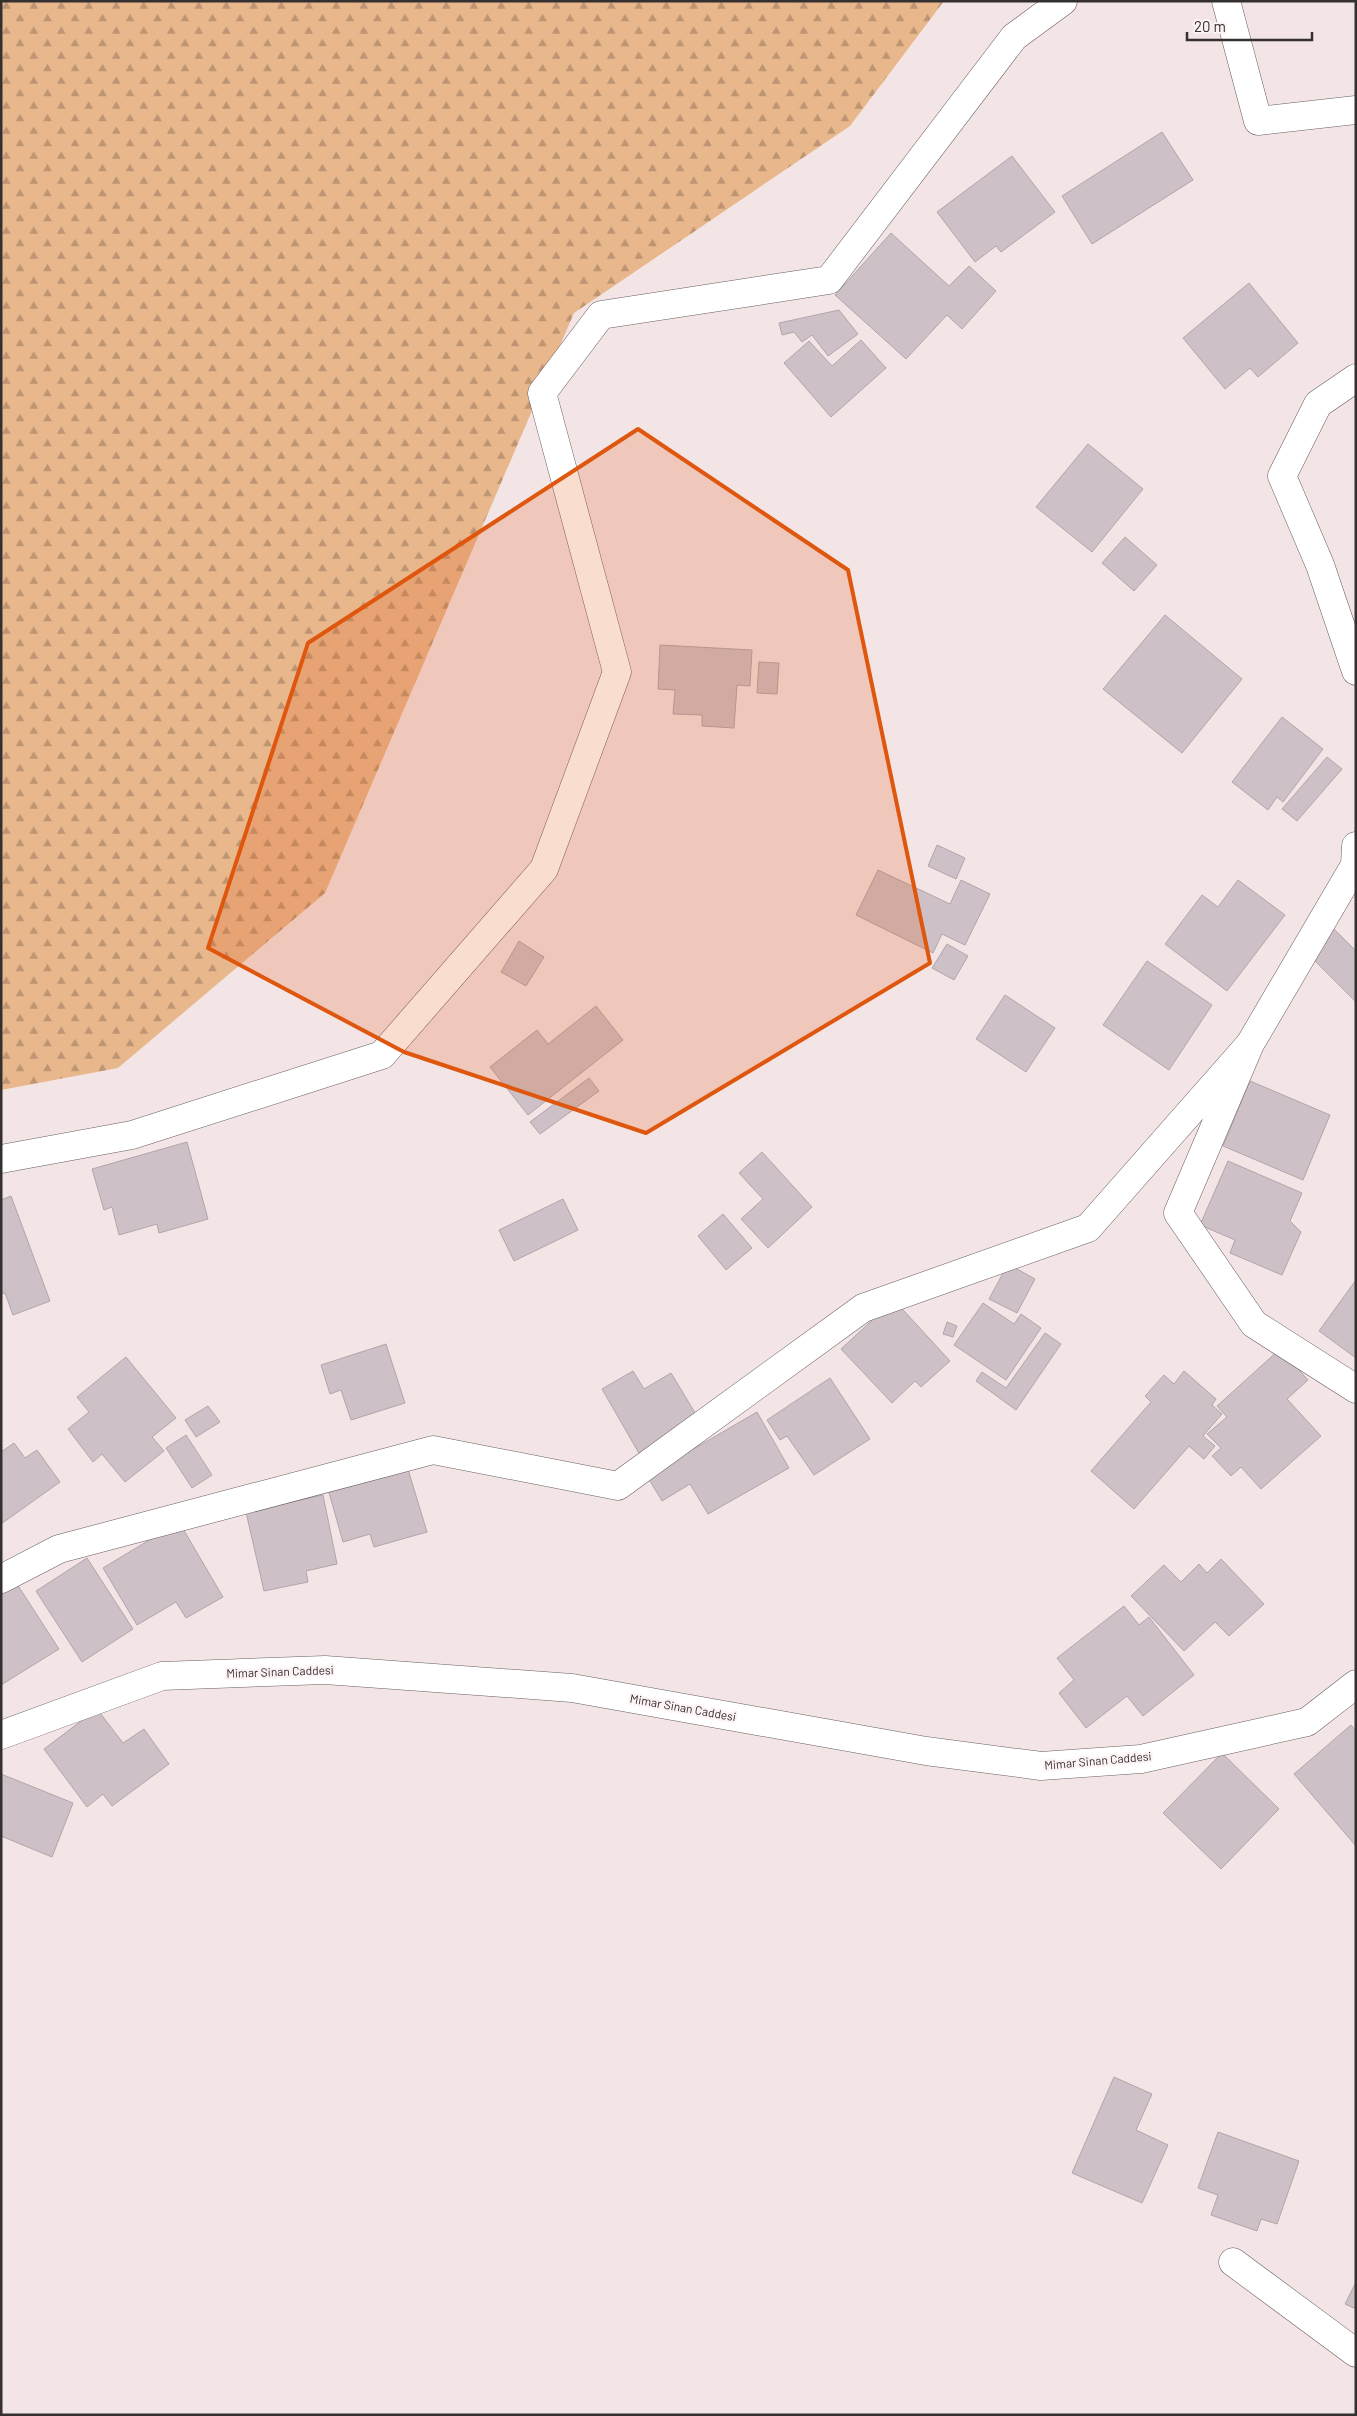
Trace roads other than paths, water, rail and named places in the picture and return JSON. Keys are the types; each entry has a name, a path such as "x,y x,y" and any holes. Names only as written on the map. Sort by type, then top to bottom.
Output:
{"street":[{"path":"1,1159 132,1135 382,1055 544,869 617,672 542,393 600,315 830,280 1014,37 1063,1"},
{"path":"1226,1 1258,121 1356,110"},
{"path":"1356,378 1318,404 1282,476 1320,566 1356,671"},
{"path":"1356,846 1355,865 1250,1044 1178,1213 1254,1324 1356,1389"},
{"path":"1,1579 59,1549 433,1450 618,1486 862,1308 1088,1228 1250,1044"},
{"name":"Mimar Sinan Caddesi","path":"1,1735 162,1676 325,1670 572,1688 926,1751 1041,1766 1140,1759 1307,1722 1356,1684"},
{"path":"1233,2262 1356,2353"}]}
